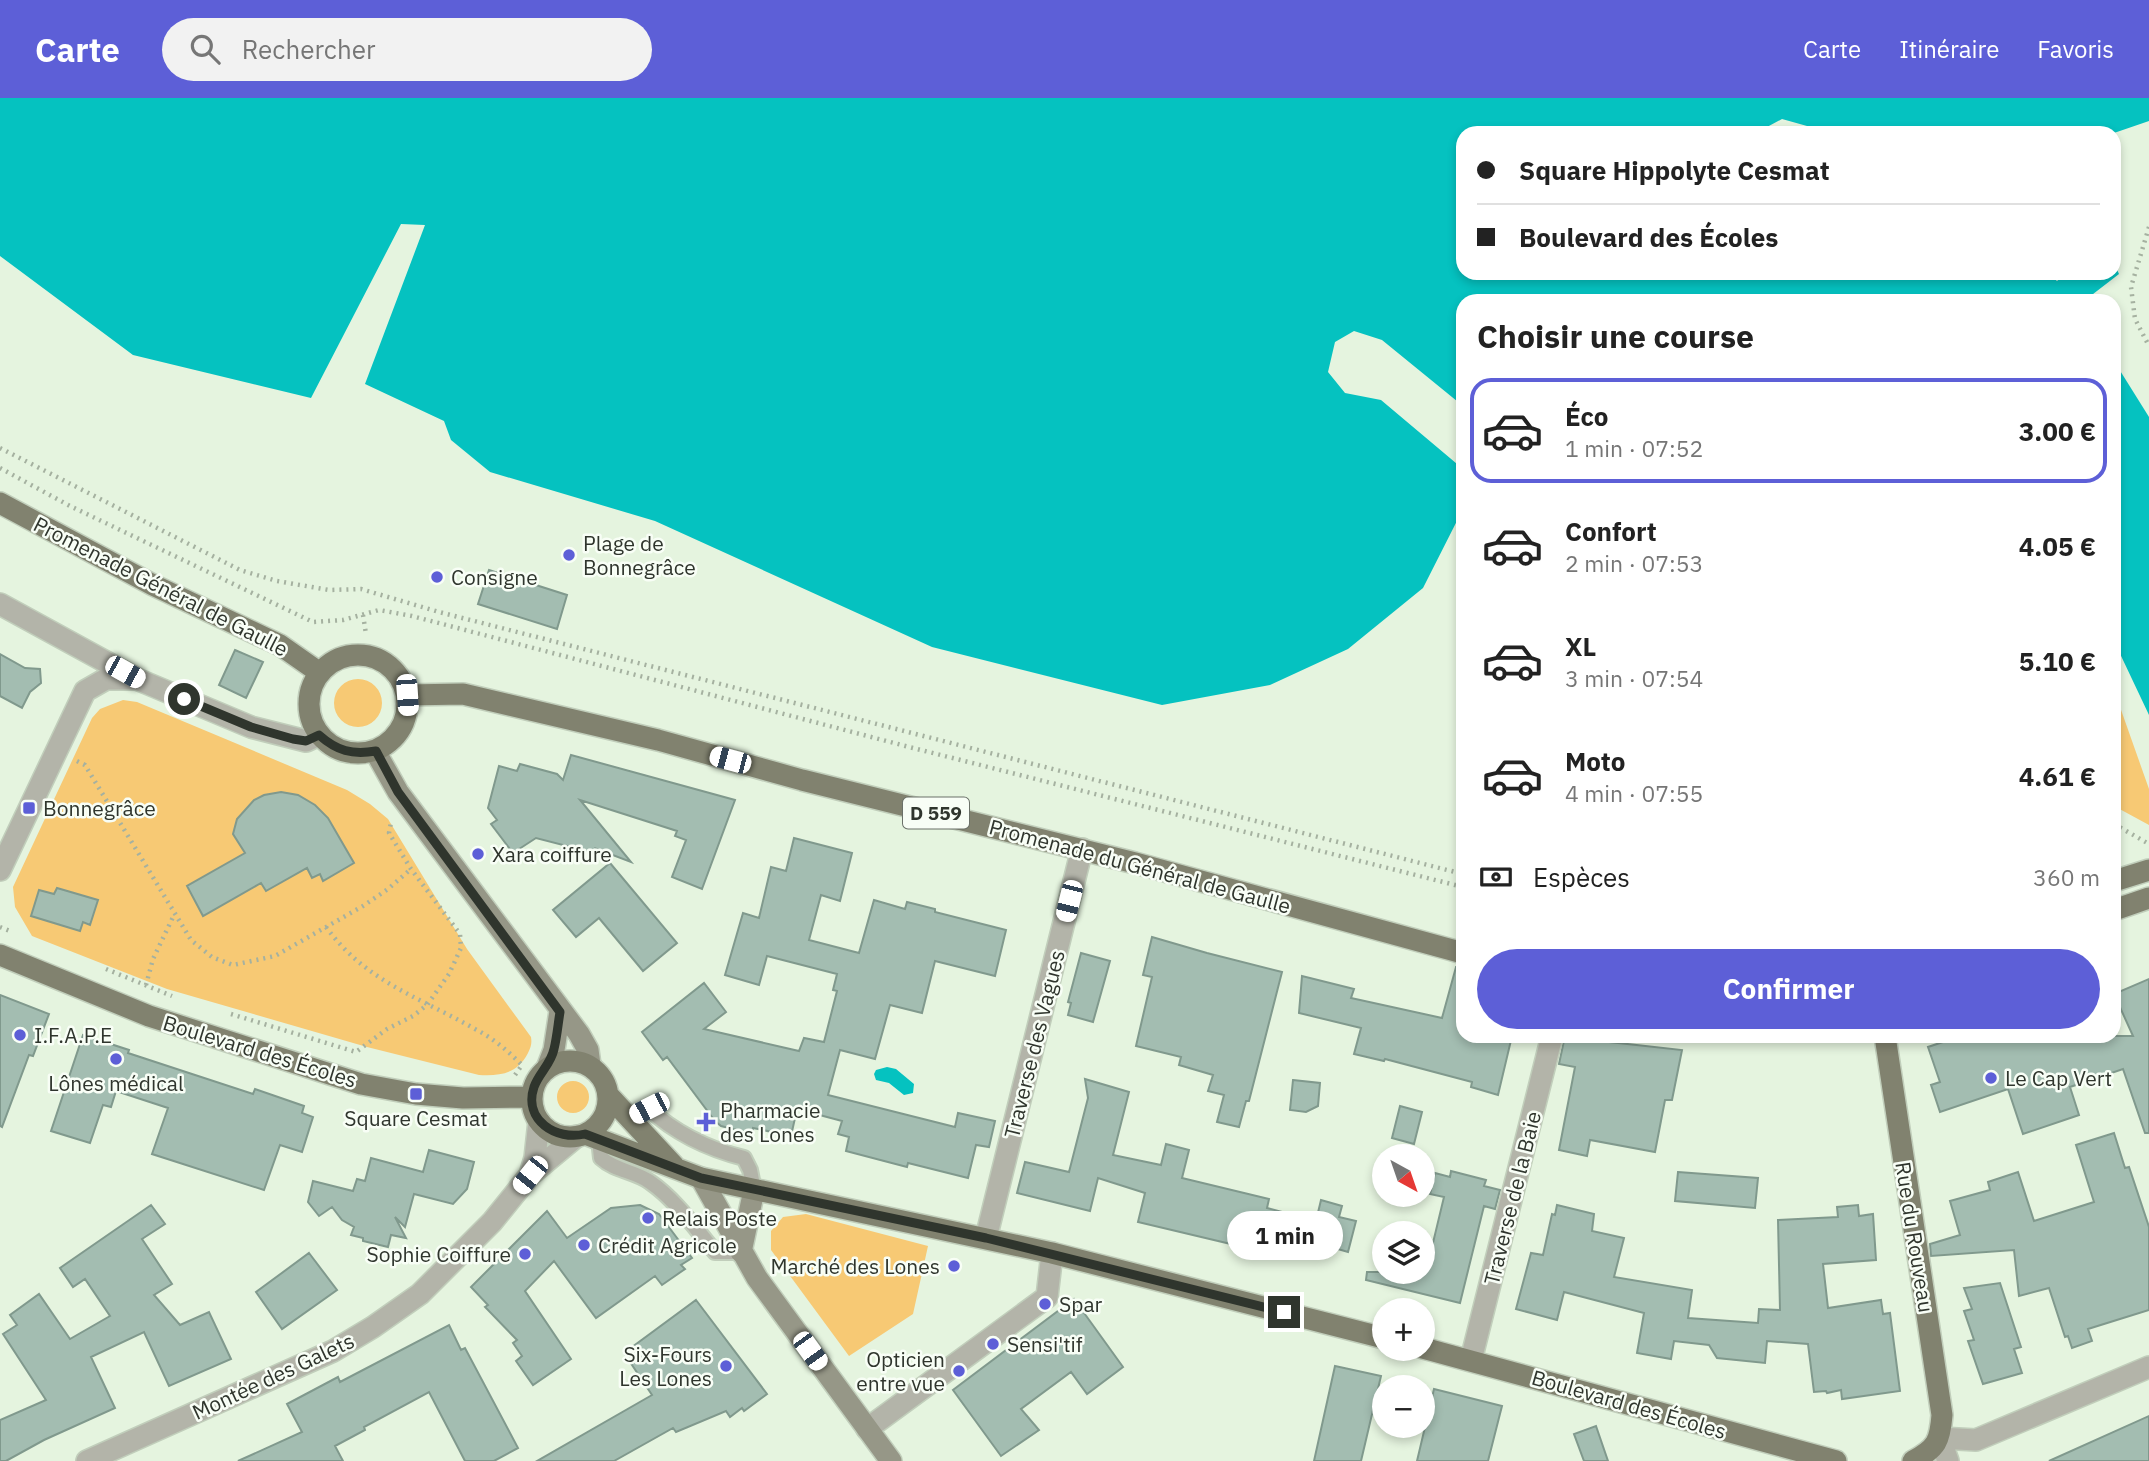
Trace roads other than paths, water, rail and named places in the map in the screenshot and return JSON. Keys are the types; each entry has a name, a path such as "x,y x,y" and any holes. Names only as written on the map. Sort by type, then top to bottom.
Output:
{"main road":[{"name":"Promenade Général de Gaulle","path":"0,503 153,585 280,645 320,673"},
{"path":"349,656 366,656 380,660 402,681 407,695 404,722 388,744 376,751 360,754 345,752 330,745 319,735 312,723 309,697 320,673 333,662 349,656"},
{"name":"Promenade du Général de Gaulle","path":"407,695 463,694 658,740 802,780 1082,849 1456,951"},
{"path":"2121,879 2149,870"},
{"path":"2121,908 2149,898"},
{"name":"Boulevard des Écoles","path":"0,955 149,1016 361,1084 416,1094 489,1099 532,1097"},
{"name":"Rue du Rouveau","path":"1886,1043 1937,1377 1942,1415 1940,1438"},
{"path":"587,1137 603,1119 608,1108 609,1096 600,1073 580,1061 568,1060 547,1068 539,1076 532,1097 533,1109 539,1121 556,1134 587,1137 701,1178 1052,1253 1372,1335"},
{"path":"609,1096 675,1167"},
{"name":"Boulevard des Écoles","path":"1435,1351 1804,1456 1836,1461"},
{"path":"1913,1461 1924,1455 1940,1438"}],"street":[{"path":"0,604 139,680 261,730 306,741 319,735"},
{"path":"0,870 85,691 106,679 139,680"},
{"path":"376,751 398,792 579,1034 588,1050 590,1065"},
{"name":"Traverse des Vagues","path":"986,1238 1082,849"},
{"path":"547,1068 554,1050 560,1012"},
{"name":"Traverse de la Baie","path":"1471,1360 1550,1043"},
{"name":"Montée des Galets","path":"530,1175 535,1158 539,1121"},
{"name":"Montée des Galets","path":"86,1461 333,1351 373,1327 420,1294 457,1259 492,1222 530,1175 587,1137"},
{"path":"701,1178 741,1252 891,1461"},
{"path":"741,1252 754,1190"},
{"path":"867,1429 1047,1297 1052,1253"},
{"path":"1948,1461 1940,1438 1976,1440 2149,1367"}],"lane":[{"path":"628,1118 649,1108 666,1125 686,1137 720,1152 744,1158 750,1170 754,1190"},
{"path":"587,1137 609,1166 648,1180 668,1196 715,1252 741,1252"}],"water":[{"path":"0,98 2149,98 2149,121 2121,131 2121,126 1807,126 1782,119 1769,126 1456,126 1456,280 2111,280 2093,294 1456,294 1456,400 1382,340 1354,331 1335,342 1328,372 1345,393 1381,400 1456,463 1456,523 1423,588 1348,649 1270,685 1162,705 932,647 655,521 490,472 451,440 444,421 365,384 425,225 401,224 311,398 133,355 0,256"},
{"path":"2121,372 2149,417 2149,715 2121,656"},
{"path":"887,1067 896,1069 914,1084 913,1093 904,1095 889,1083 876,1080 876,1070"}],"place":[{"name":"Plage de Bonnegrâce","path":"569,555"},
{"name":"Consigne","path":"437,577"},
{"name":"Bonnegrâce","path":"29,808"},
{"name":"Xara coiffure","path":"478,854"},
{"name":"I.F.A.P.E","path":"20,1035"},
{"name":"Lônes médical","path":"116,1059"},
{"name":"Le Cap Vert","path":"1991,1078"},
{"name":"Square Cesmat","path":"416,1094"},
{"name":"Pharmacie des Lones","path":"706,1122"},
{"name":"Relais Poste","path":"648,1218"},
{"name":"Crédit Agricole","path":"584,1245"},
{"name":"Sophie Coiffure","path":"525,1254"},
{"name":"Marché des Lones","path":"954,1266"},
{"name":"Spar","path":"1045,1304"},
{"name":"Sensi'tif","path":"993,1344"},
{"name":"Six-Fours Les Lones","path":"726,1366"},
{"name":"Opticien entre vue","path":"959,1371"}]}
